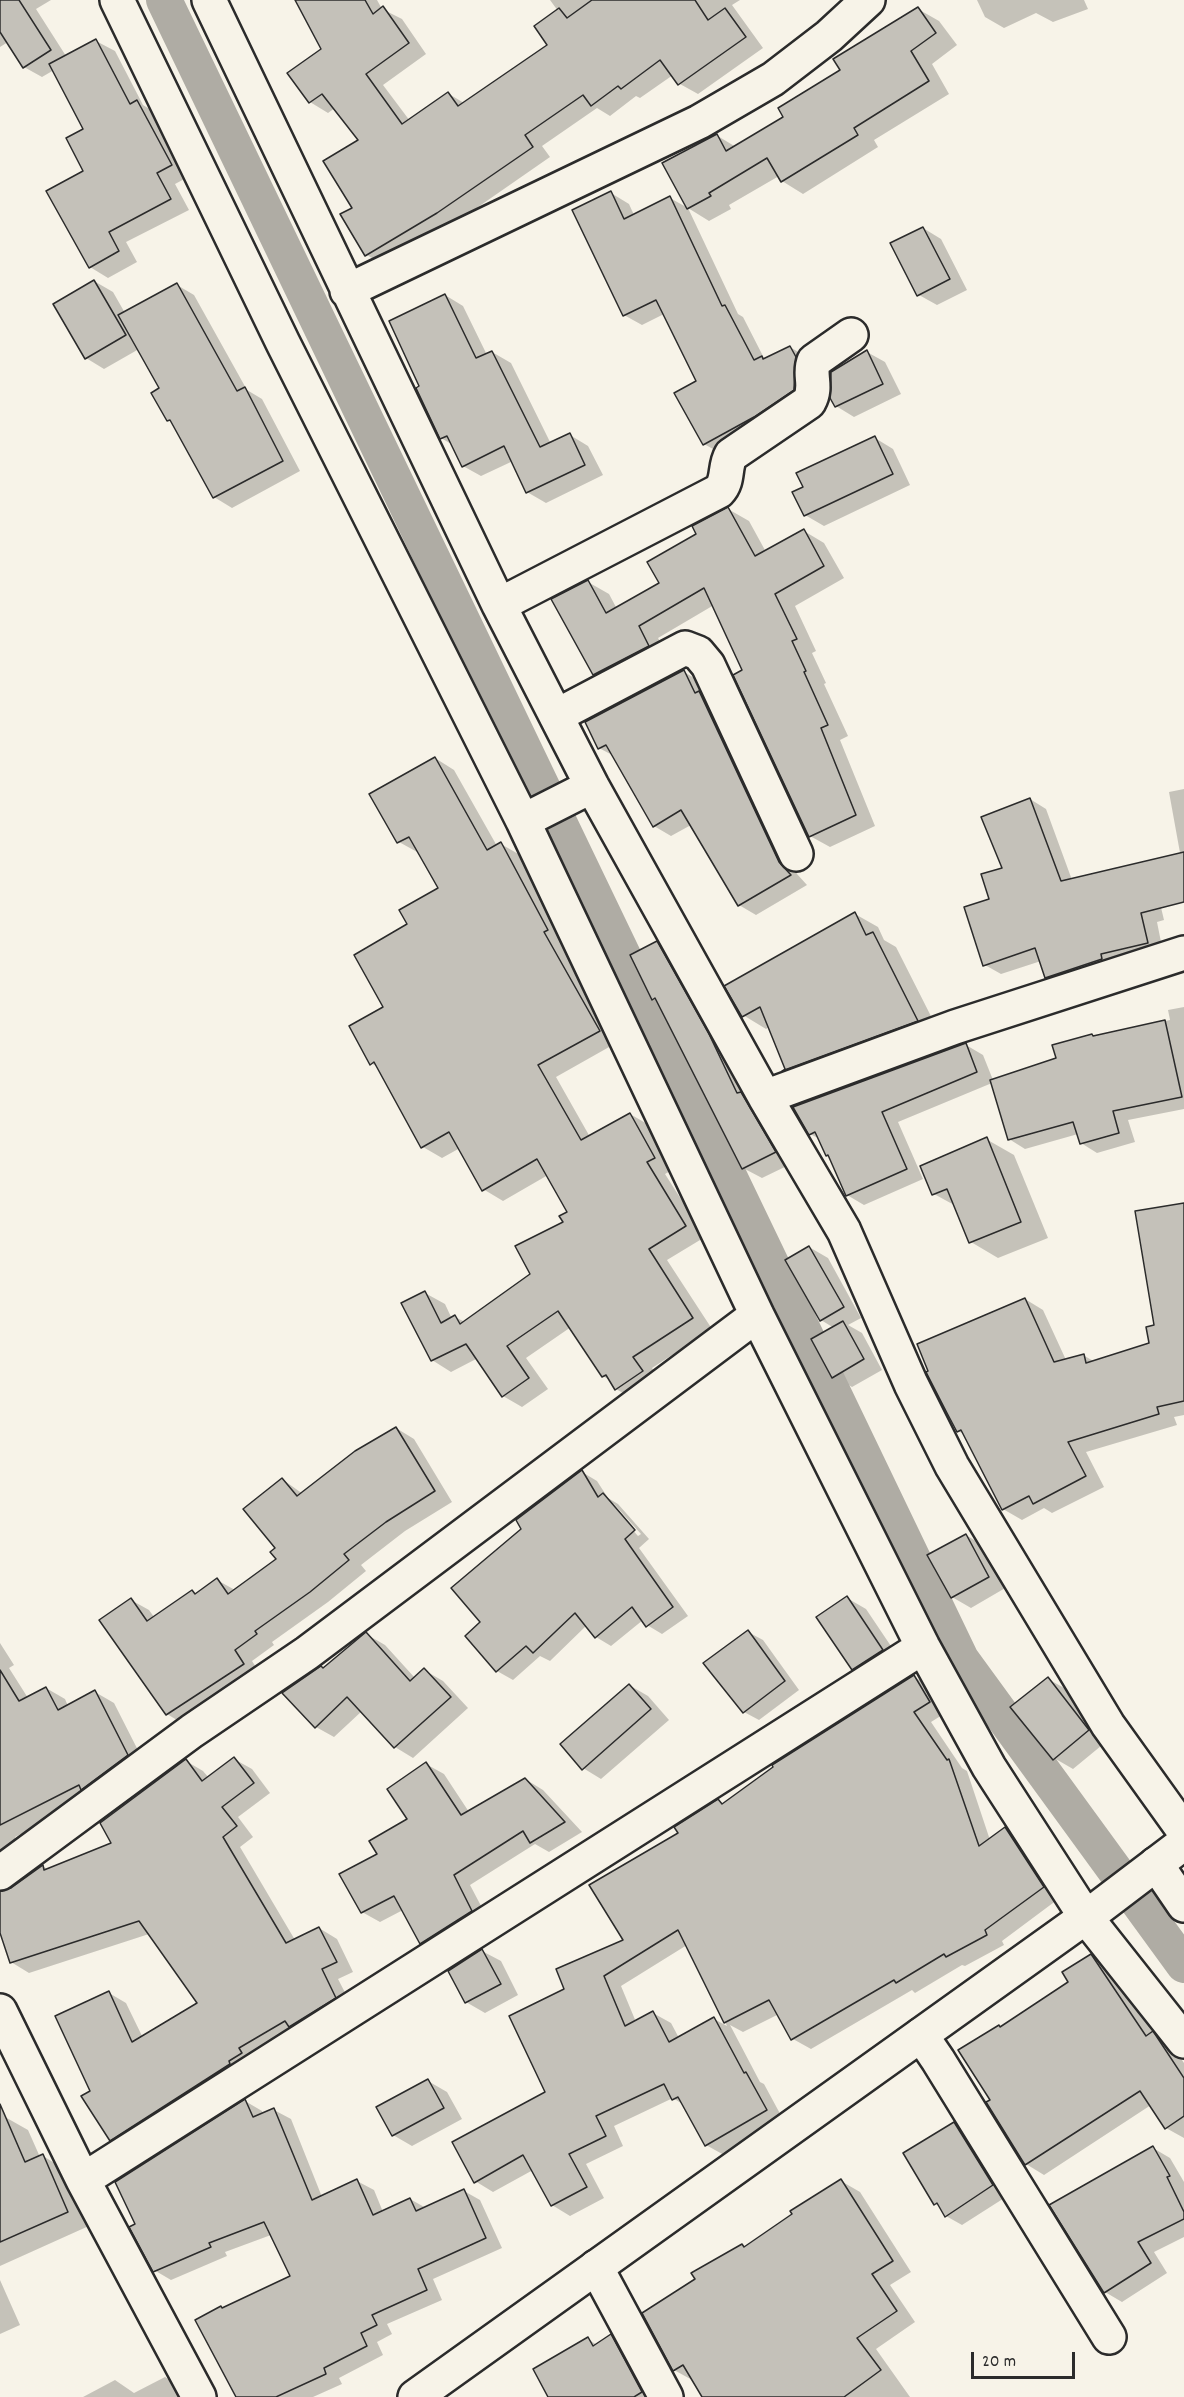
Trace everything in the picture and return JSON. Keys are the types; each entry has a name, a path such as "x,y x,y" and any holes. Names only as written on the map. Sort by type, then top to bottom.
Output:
{"street":[{"path":"117,0 288,353 556,804 765,1097 844,1231 911,1384 952,1466 1007,1561 1108,1725 1184,1832"},
{"path":"209,0 499,605 556,716 556,804 757,1316 923,1647 989,1767 1184,2041"},
{"path":"347,291 699,122 772,79 829,36 868,0"},
{"path":"499,605 719,491 725,485 727,462 731,455 808,402 813,394 812,366 814,361 851,335"},
{"path":"556,716 685,648 698,653 708,665 796,854"},
{"path":"765,1097 955,1026 1184,953"},
{"path":"0,1873 192,1731 307,1653 757,1316"},
{"path":"83,2180 923,1647"},
{"path":"415,2397 921,2035 1184,1843"},
{"path":"1152,1867 1184,1905"},
{"path":"0,2011 83,2180 199,2397"},
{"path":"921,2035 1109,2337"},
{"path":"596,2267 666,2397"}],"building":[{"path":"0,0 19,0 51,50 23,68 0,32"},
{"path":"295,0 365,0 373,14 383,6 409,43 366,74 402,124 448,92 458,106 547,45 534,26 559,8 567,18 592,0 695,0 708,20 725,8 746,37 678,85 660,60 621,89 618,86 591,106 583,95 525,135 533,147 437,213 365,256 340,214 352,208 323,161 358,140 322,94 309,103 287,73 321,49"},
{"path":"918,7 936,33 911,51 929,81 854,128 858,135 781,182 767,158 709,193 711,196 687,209 662,163 717,134 726,151 783,117 778,108 840,70 833,59"},
{"path":"96,39 130,104 137,100 172,165 157,173 171,199 109,232 119,251 89,268 46,191 83,171 66,138 83,129 49,64"},
{"path":"611,191 624,219 670,196 722,306 725,305 754,360 762,356 763,359 790,346 796,357 794,390 754,417 703,445 674,393 696,381 656,300 623,316 572,210"},
{"path":"923,227 950,279 917,296 890,243"},
{"path":"94,280 126,335 85,359 53,304"},
{"path":"177,283 237,391 245,387 283,461 213,498 170,420 167,421 151,393 159,388 118,315"},
{"path":"445,294 476,358 492,351 540,447 570,433 585,465 526,493 504,446 462,467 447,436 440,439 389,321"},
{"path":"867,350 883,384 835,407 830,398 831,372"},
{"path":"875,436 893,474 804,516 792,492 803,487 796,473"},
{"path":"728,507 755,556 804,529 824,566 775,594 797,639 792,641 828,725 821,728 856,815 809,837 733,675 742,670 704,588 639,626 649,646 593,675 551,599 588,580 606,613 659,583 647,562 696,534 692,526"},
{"path":"684,670 695,693 699,691 779,862 791,875 738,906 681,810 653,827 606,745 598,749 585,722"},
{"path":"435,757 487,850 501,842 548,930 544,932 600,1031 538,1065 581,1140 630,1113 655,1158 647,1162 686,1226 649,1249 693,1318 633,1357 643,1371 615,1390 606,1375 602,1377 558,1311 507,1346 529,1378 502,1397 466,1344 431,1361 401,1303 425,1291 441,1323 455,1315 460,1324 530,1274 515,1246 563,1222 559,1216 567,1212 537,1159 482,1191 449,1132 421,1148 374,1062 370,1065 349,1026 383,1007 354,955 407,924 399,910 438,888 409,837 397,843 369,794"},
{"path":"1030,798 1061,881 1184,852 1184,902 1141,913 1148,943 1101,954 1102,959 1045,978 1035,948 983,966 964,907 989,899 981,874 1002,868 981,817"},
{"path":"855,912 866,935 873,932 918,1021 782,1071 785,1069 760,1007 742,1017 724,986"},
{"path":"657,941 709,1034 737,1093 741,1092 776,1152 742,1169 655,998 652,1000 630,955"},
{"path":"1165,1020 1182,1097 1113,1111 1119,1133 1080,1144 1073,1122 1008,1140 990,1080 1056,1058 1052,1045 1092,1034 1093,1036"},
{"path":"966,1043 977,1072 882,1112 907,1169 846,1196 815,1132 809,1135 793,1107"},
{"path":"987,1137 1021,1222 969,1243 947,1189 932,1195 920,1166"},
{"path":"1184,1203 1184,1401 1157,1407 1159,1414 1068,1442 1086,1476 1033,1504 1029,1496 1002,1510 961,1430 957,1432 926,1372 928,1371 917,1344 1025,1298 1054,1362 1084,1354 1086,1363 1149,1343 1146,1327 1154,1325 1135,1211"},
{"path":"809,1246 844,1307 820,1321 785,1260"},
{"path":"843,1321 864,1359 832,1378 811,1339"},
{"path":"396,1427 435,1491 386,1522 344,1554 349,1560 310,1592 255,1631 257,1634 235,1650 244,1664 166,1715 99,1620 131,1598 147,1621 192,1590 195,1594 217,1578 228,1594 276,1559 270,1552 275,1548 243,1509 282,1478 297,1496 355,1451"},
{"path":"582,1470 598,1497 603,1493 635,1530 625,1539 673,1607 646,1627 632,1607 595,1638 575,1613 533,1653 526,1646 496,1672 465,1636 480,1622 451,1588 521,1529 516,1520"},
{"path":"966,1534 989,1577 951,1598 927,1555"},
{"path":"847,1596 883,1650 852,1670 816,1617"},
{"path":"748,1630 785,1681 743,1713 703,1663"},
{"path":"366,1632 410,1681 424,1668 451,1697 394,1748 347,1697 315,1728 282,1693 321,1666 323,1668"},
{"path":"0,1670 19,1701 46,1687 58,1710 95,1690 128,1755 81,1790 79,1785 0,1825"},
{"path":"914,1675 930,1702 914,1712 947,1760 949,1759 979,1846 1005,1827 1044,1887 985,1930 987,1935 946,1957 944,1954 896,1983 894,1980 791,2040 769,2000 724,2023 678,1930 604,1976 625,2026 653,2011 669,2042 714,2017 767,2110 705,2146 678,2097 672,2100 664,2084 596,2116 606,2136 569,2154 587,2187 551,2206 523,2155 474,2183 452,2142 545,2092 509,2016 564,1989 556,1969 623,1940 589,1885 678,1833 674,1827 718,1799 722,1804 773,1767 772,1765"},
{"path":"1048,1677 1089,1730 1053,1760 1010,1707"},
{"path":"629,1684 651,1709 582,1770 560,1744"},
{"path":"234,1757 254,1783 222,1807 237,1826 223,1837 286,1943 319,1927 337,1962 322,1969 336,1998 289,2027 285,2021 239,2048 242,2053 229,2061 230,2064 110,2141 81,2096 90,2091 55,2016 109,1991 132,2042 197,2003 139,1921 10,1963 0,1933 0,1891 11,1888 43,1865 44,1870 111,1843 100,1823 186,1759 202,1781"},
{"path":"426,1762 461,1815 525,1778 565,1822 530,1843 523,1831 454,1875 472,1911 420,1944 394,1896 361,1913 339,1874 377,1854 369,1841 407,1819 387,1789"},
{"path":"482,1949 501,1984 465,2003 448,1971"},
{"path":"1091,1954 1146,2036 1153,2031 1184,2078 1184,2116 1165,2129 1140,2091 1025,2165 986,2102 990,2100 958,2050 999,2025 1000,2027 1068,1982 1062,1972"},
{"path":"428,2079 444,2108 392,2136 376,2107"},
{"path":"245,2099 253,2117 274,2108 312,2200 357,2179 373,2215 410,2198 416,2211 464,2189 486,2238 418,2269 427,2290 372,2315 377,2325 361,2333 367,2346 324,2368 326,2374 276,2397 236,2397 195,2320 290,2276 264,2222 209,2243 211,2247 153,2272 129,2227 135,2224 115,2182"},
{"path":"0,2104 25,2162 43,2154 68,2212 0,2242"},
{"path":"954,2122 993,2185 945,2217 937,2203 934,2205 903,2153"},
{"path":"1153,2146 1170,2176 1167,2177 1184,2212 1184,2219 1138,2242 1151,2263 1104,2293 1049,2205"},
{"path":"841,2179 893,2261 872,2274 897,2311 857,2338 881,2370 844,2397 702,2397 683,2365 673,2371 642,2313 695,2279 691,2273 742,2244 744,2247 792,2214 790,2211"},
{"path":"611,2334 642,2392 634,2397 548,2397 533,2369 588,2337 593,2346"}],"waterway":[{"path":"164,0 961,1659 1184,1965"}]}
